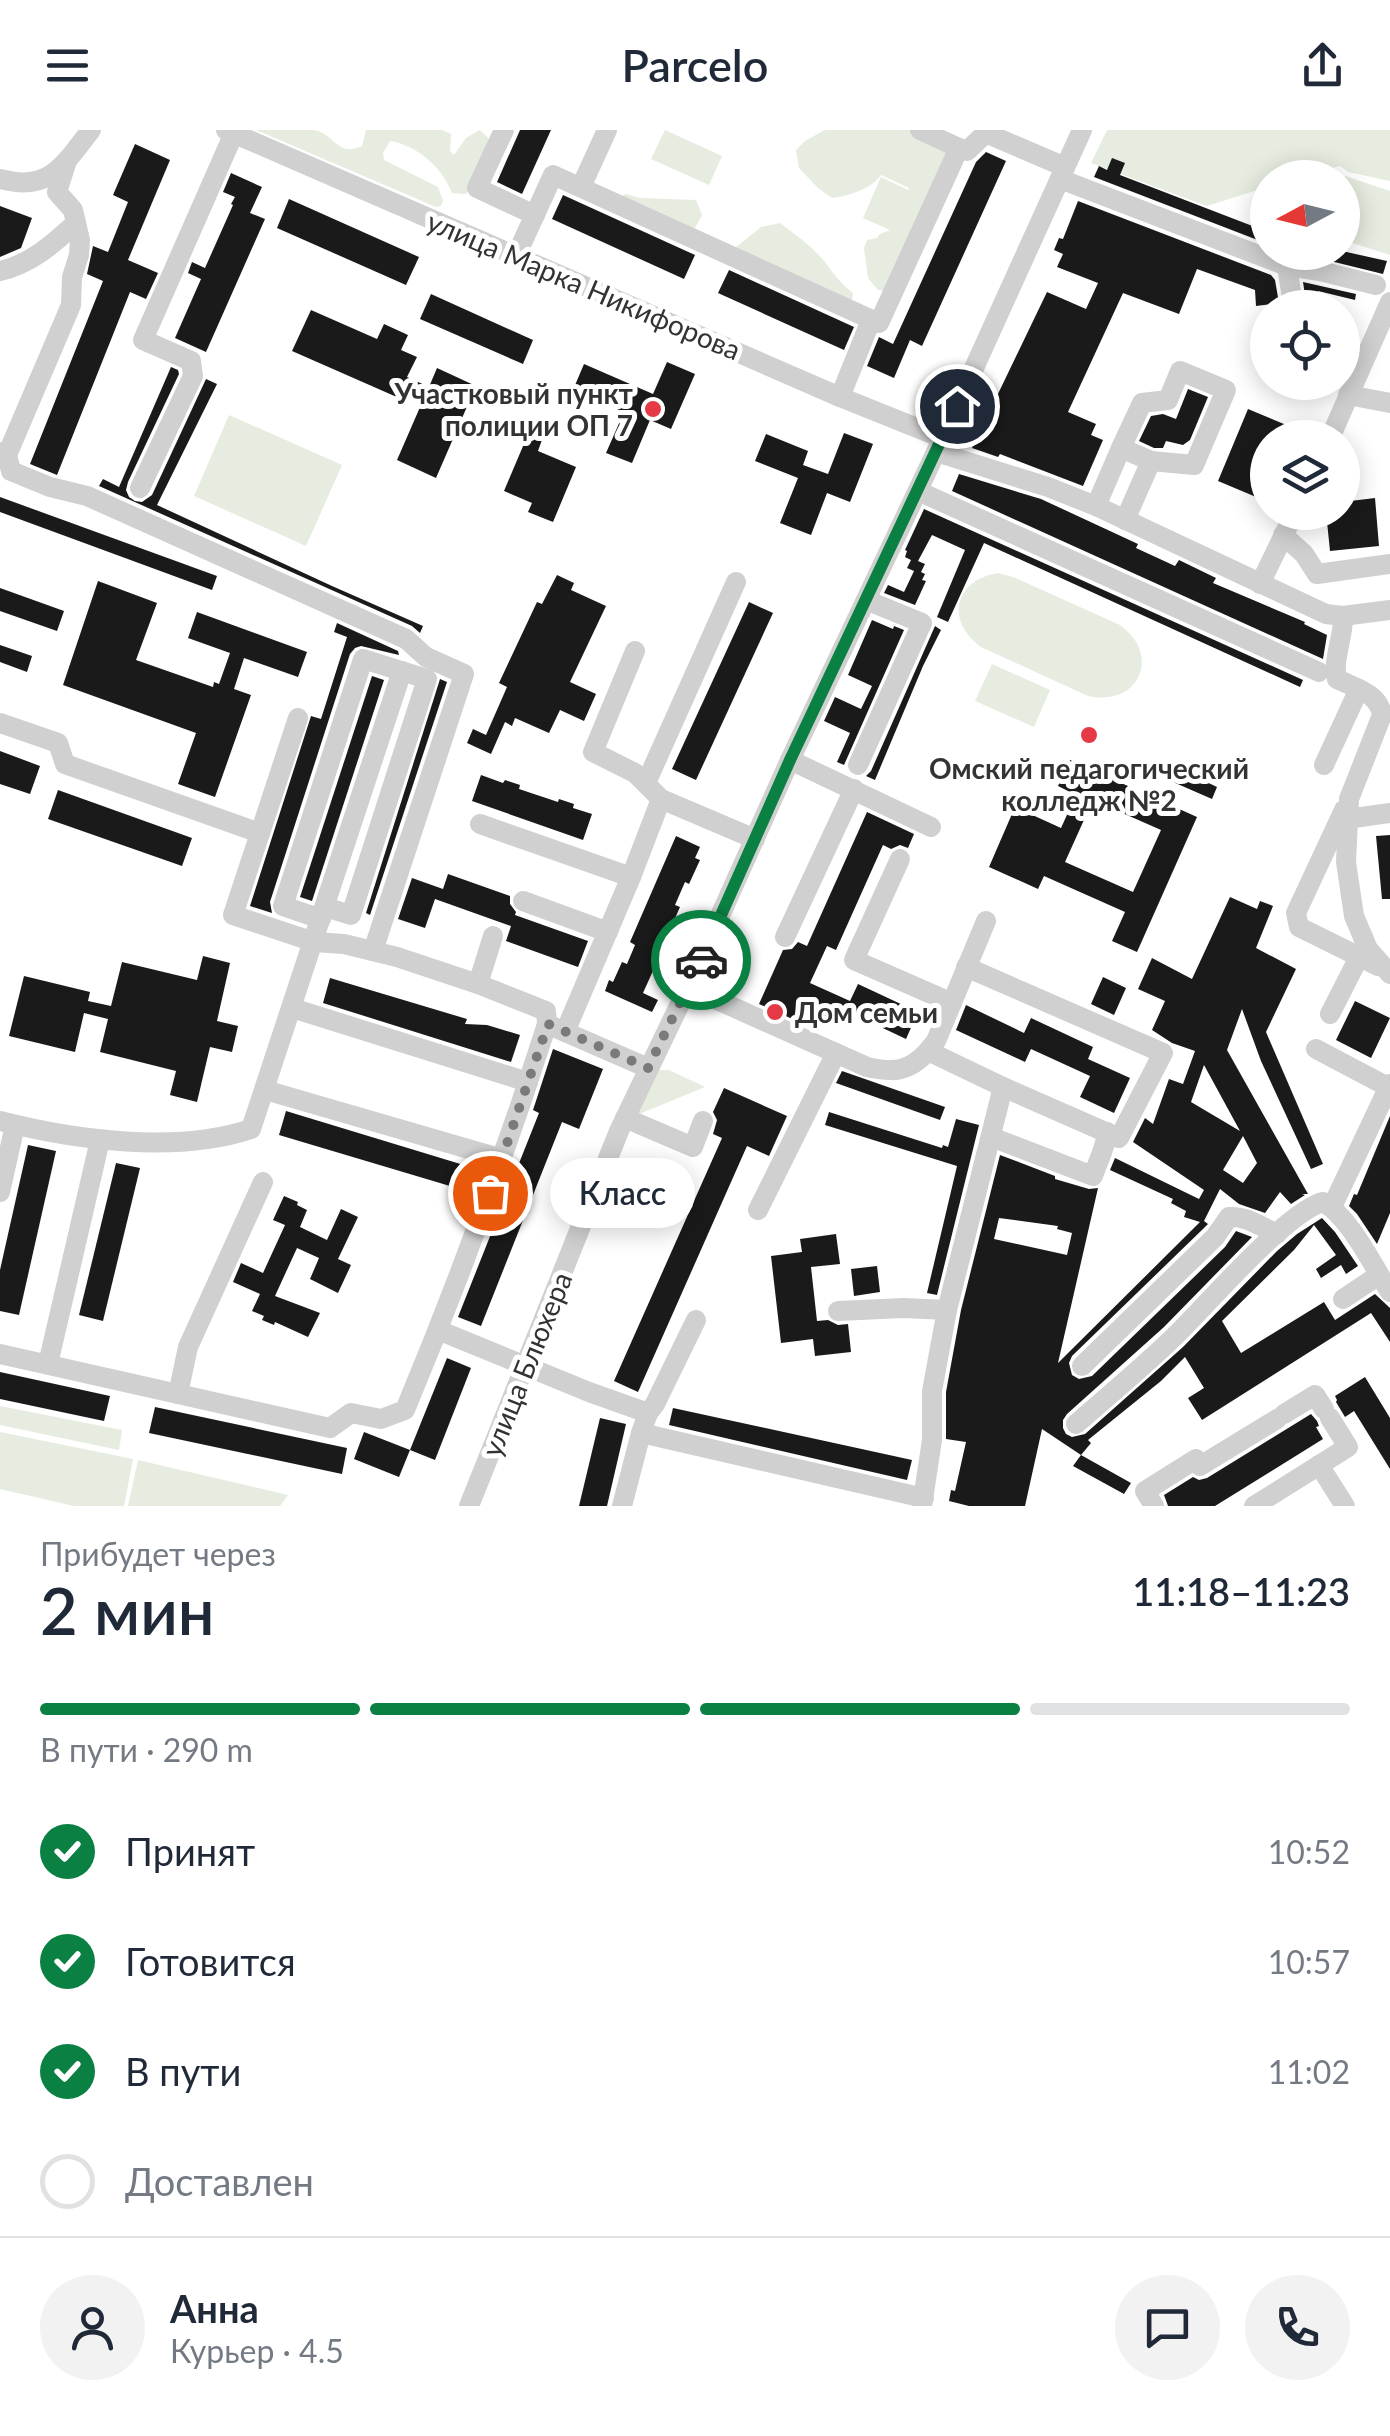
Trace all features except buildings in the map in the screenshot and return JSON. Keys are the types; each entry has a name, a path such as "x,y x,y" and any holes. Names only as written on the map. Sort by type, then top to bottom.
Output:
{"street":[{"path":"0,179 33,182 52,174 66,164 91,130"},
{"path":"504,130 477,188 535,214"},
{"path":"581,187 607,130"},
{"path":"920,130 968,152 989,132 1063,173 1250,251"},
{"name":"улица Блюхера","path":"468,1506 625,1118 1082,130"},
{"path":"140,488 193,376 191,361 143,340 230,132"},
{"name":"улица Марка Никифорова","path":"230,132 840,397 939,445 1096,506 1326,614 1344,616"},
{"path":"516,256 553,175 879,323 959,148"},
{"path":"66,164 57,192 73,210 80,255 72,277 71,305 3,453 11,471 50,487 87,496 406,639 426,657 464,674 373,951"},
{"path":"0,271 28,262 76,224"},
{"path":"1313,270 1376,285"},
{"path":"1360,368 1390,302"},
{"path":"840,397 871,320"},
{"path":"1096,506 1121,448 1142,402 1168,400 1180,371 1226,390 1194,464 1151,461 1121,448"},
{"path":"1360,397 1390,403"},
{"path":"1125,520 1151,461"},
{"path":"918,490 1320,672"},
{"path":"1260,584 1286,530"},
{"path":"1283,535 1304,554 1317,574 1390,564"},
{"path":"0,1354 330,1428 351,1413 381,1419 405,1410 504,1159 528,1082 608,932 631,877 654,791 736,582"},
{"path":"858,765 922,622 866,600"},
{"path":"1386,971 1363,953 1299,927 1296,913 1348,809 1382,716 1372,696 1337,679 1334,667 1344,616 1390,610"},
{"path":"635,651 593,752 635,774 654,791 756,839"},
{"path":"0,1192 8,1123 100,1140 168,1142 251,1129 314,942 402,671 364,658 284,906 323,913"},
{"path":"1324,765 1358,689"},
{"path":"298,718 234,915 314,942 344,944 397,956 478,984 546,1011 556,1028 648,1068"},
{"path":"0,723 58,743 66,764 260,833"},
{"path":"790,760 931,827"},
{"path":"785,936 854,789"},
{"path":"1348,809 1390,814"},
{"path":"1330,1014 1363,953 1351,906 1346,862 1348,809"},
{"path":"480,824 631,877"},
{"path":"900,860 854,960 952,1003"},
{"path":"524,901 608,932"},
{"path":"688,987 867,1067 903,1069 917,1064 936,1041 986,922"},
{"path":"478,984 492,936"},
{"path":"928,1051 1119,1138 1163,1053 966,967"},
{"path":"292,1008 528,1082"},
{"path":"1316,1049 1389,1086 1332,1207"},
{"path":"758,1210 836,1053"},
{"path":"438,1330 510,1358 644,1423 923,1502 932,1440 932,1391 947,1310 1003,1087"},
{"path":"265,1090 504,1159"},
{"path":"625,1118 692,1147 703,1121"},
{"path":"991,1136 1093,1176 1107,1132"},
{"path":"48,1364 100,1140"},
{"path":"178,1394 188,1347 263,1182"},
{"path":"1076,1424 1173,1338 1276,1234 1312,1205 1323,1202 1332,1207 1350,1230 1384,1284 1343,1299"},
{"path":"1082,1366 1215,1237 1228,1216 1252,1220 1276,1234"},
{"path":"838,1311 947,1310"},
{"path":"622,1506 644,1423 696,1320"},
{"path":"1154,1506 1144,1492 1196,1459 1200,1466 1315,1395 1348,1447 1254,1506"},
{"path":"1320,1465 1345,1506"}],"shaded area":[{"path":"256,130 313,130 341,147 353,149 362,146 366,130 442,130 451,134 450,151 454,155 466,138 480,130 491,141 466,194 452,193 428,159 390,141 383,153 384,160 438,187 443,201 436,207"},
{"path":"665,130 722,156 709,185 651,159"},
{"path":"825,130 913,130 955,149 887,291 878,290 868,278 864,248 867,240 890,230 863,218 881,177 909,188 881,175 859,191 832,198 799,168 796,150"},
{"path":"1107,130 1390,130 1390,181 1360,175 1360,160 1250,160 1250,192 1207,206 1091,163"},
{"path":"1360,181 1390,191 1390,255 1360,245"},
{"path":"626,194 696,200 702,215 695,228 683,229 620,197"},
{"path":"780,223 820,256 853,293 852,301 735,248 761,227"},
{"path":"229,415 342,465 306,546 194,496"},
{"path":"998,573 1120,625 1140,650 1142,664 1132,686 1120,694 1088,696 981,647 962,625 960,603 972,584"},
{"path":"992,664 1050,690 1034,727 975,701"},
{"path":"658,1070 669,1070 705,1087 632,1117"},
{"path":"0,1406 122,1430 119,1450 0,1425"},
{"path":"0,1432 133,1459 124,1506 74,1506 0,1489"},
{"path":"138,1460 288,1495 280,1506 128,1506"}],"way so far":[{"path":"490,1193 548,1024 648,1068 701,960"}],"place":[{"name":"Участковый пункт полиции ОП 7","path":"653,409"},
{"name":"Омский педагогический колледж №2","path":"1089,735"},
{"name":"Дом семьи","path":"775,1012"},
{"name":"Класс","path":"490,1193"}],"route":[{"path":"701,960 790,760 957,406"}]}
